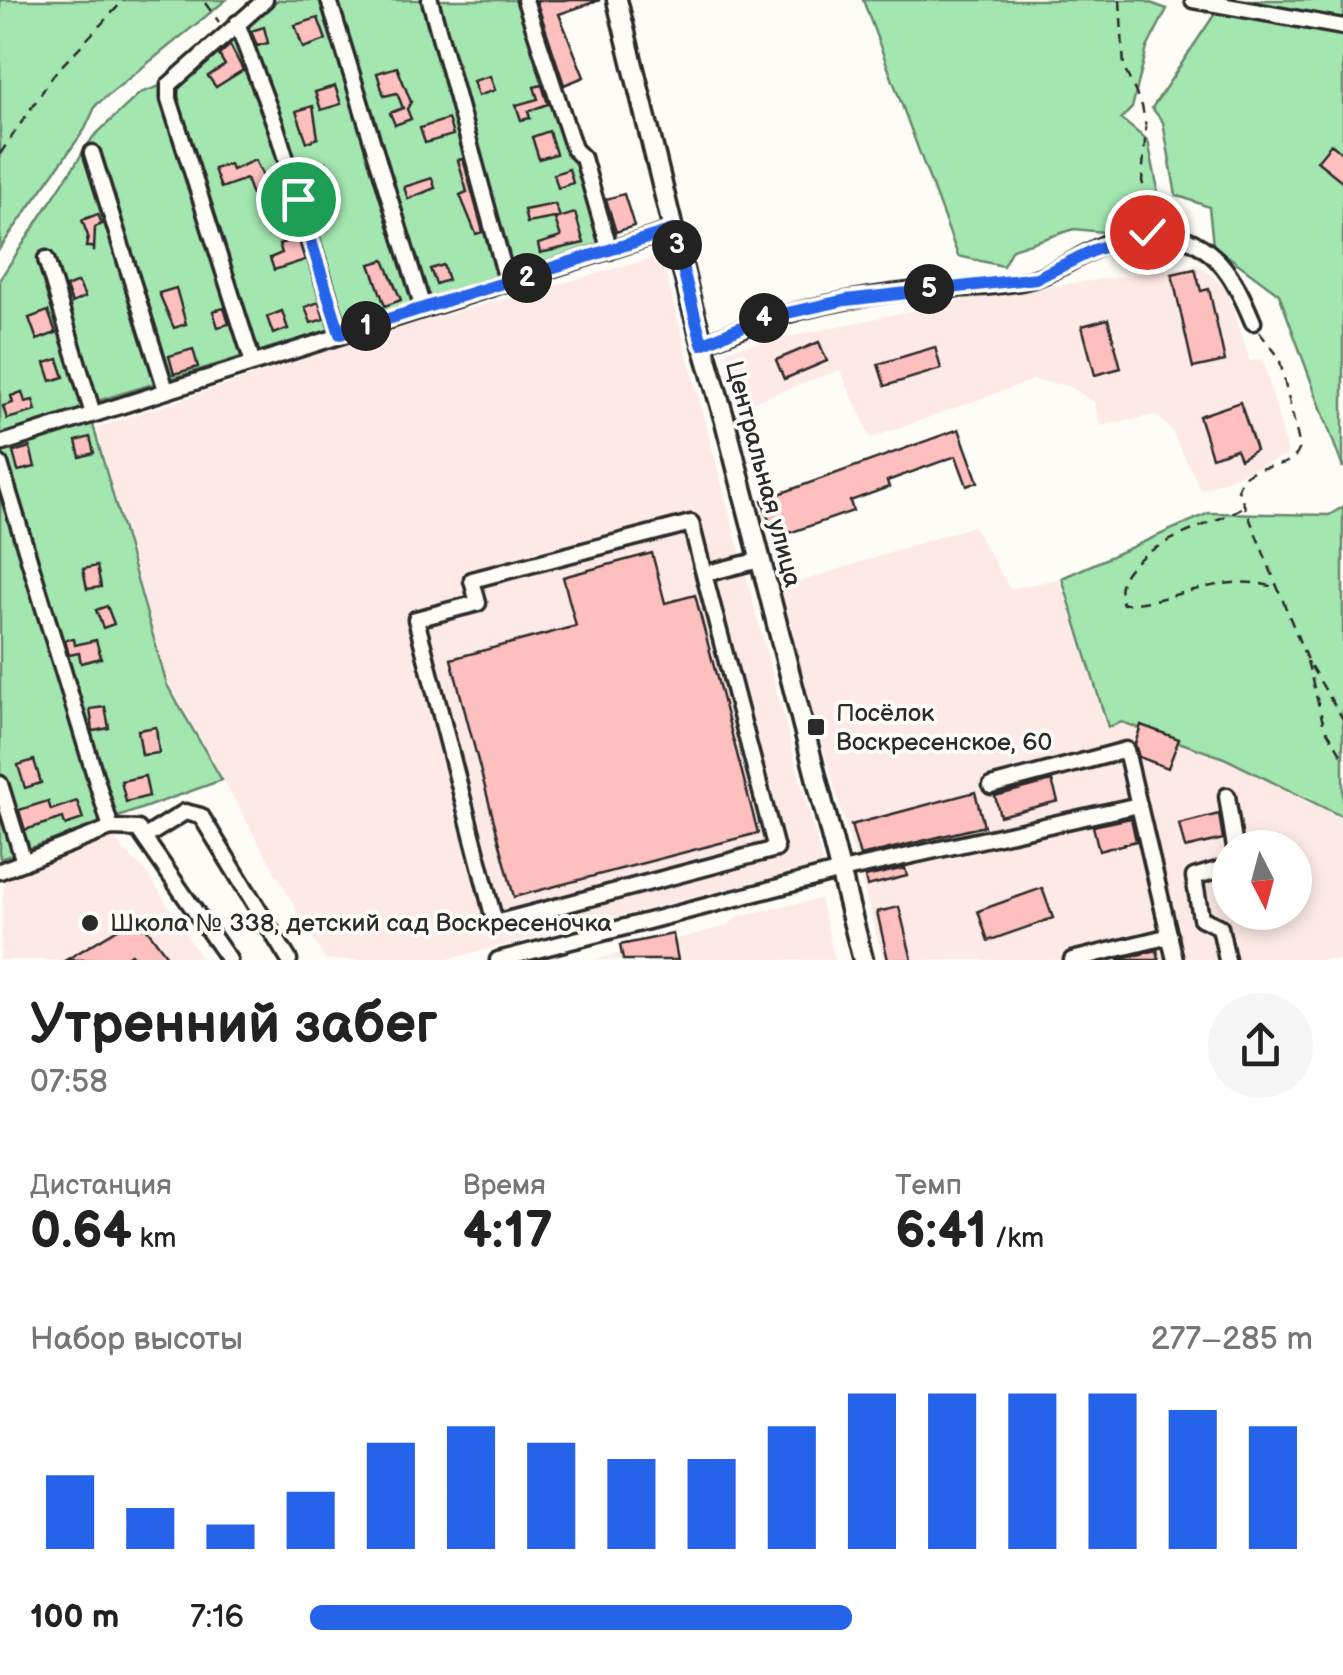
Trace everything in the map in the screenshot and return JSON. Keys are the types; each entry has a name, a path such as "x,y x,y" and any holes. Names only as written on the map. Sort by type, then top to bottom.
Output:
{"main road":[{"name":"Центральная улица","path":"617,0 702,344 863,960"}],"lane":[{"path":"253,363 169,98 173,78 265,0"},
{"path":"329,0 423,308"},
{"path":"430,0 508,284"},
{"path":"525,0 574,148 584,158 610,251"},
{"path":"1192,0 1343,27"},
{"path":"232,27 276,127 340,334"},
{"path":"92,153 166,390"},
{"path":"0,444 673,230"},
{"path":"702,344 760,319 846,300 1037,278 1118,240 1159,231 1211,253 1234,274 1252,322"},
{"path":"46,259 93,414"},
{"path":"0,464 112,828"},
{"path":"691,523 704,574 776,849 496,922 416,619 478,603 472,580 691,523"},
{"path":"704,574 760,560"},
{"path":"990,786 1126,750 1175,960"},
{"path":"0,784 24,862"},
{"path":"1227,796 1232,830"},
{"path":"498,960 841,871 1139,805"},
{"path":"144,837 185,812 202,816 289,960"},
{"path":"0,871 112,828 138,829 229,960"},
{"path":"1212,872 1194,877 1201,918 1212,923"},
{"path":"1221,930 1227,960"},
{"path":"1072,960 1170,936"}],"path":[{"path":"0,154 55,73 124,0"},
{"path":"1120,0 1124,68 1142,106 1146,128 1142,180 1159,231"},
{"path":"206,4 232,27"},
{"path":"1252,322 1279,357 1300,447 1290,462 1248,471 1240,479 1242,507 1307,660 1324,726 1343,756"},
{"path":"1242,507 1215,524 1140,555 1123,576 1119,594 1123,604 1228,582 1258,581 1278,588"},
{"path":"1307,660 1343,719"},
{"path":"1335,708 1343,711"}],"shaded area":[{"path":"661,256 823,865 445,960 325,960 167,680 96,428 395,329"},
{"path":"1198,265 1226,288 1250,361 1263,359 1288,455 1201,490 1170,428 1155,415 1100,426 1094,402 1069,386 1033,380 871,438 840,370 736,408 726,350 972,298"},
{"path":"973,526 1010,589 1062,578 1108,727 1122,722 1224,758 1343,817 1343,960 884,960 778,589"},
{"name":"Школа № 338, детский сад Воскресеночка","path":"112,837 150,877 202,960 0,960 4,878"},
{"path":"820,899 835,960 595,960 727,926 738,916"}],"green space":[{"path":"0,0 226,0 96,105 85,129 0,248"},
{"path":"278,0 520,0 604,246 87,404 167,685 222,780 0,859 0,279 93,137 140,93 177,80"},
{"path":"863,0 1142,0 1167,9 1147,48 1132,108 1121,119 1148,141 1157,185 1158,219 1113,233 1074,229 1012,249 1003,266 958,256"},
{"path":"1224,0 1343,0 1343,468 1279,294 1213,245 1209,207 1176,195 1163,122 1152,108"},
{"path":"1343,507 1343,817 1224,758 1122,722 1108,727 1062,578 1209,513 1329,515"}],"building":[{"path":"536,0 600,0 559,14 584,77 564,85"},
{"path":"318,18 326,40 303,48 295,25"},
{"path":"264,27 268,43 257,46 251,31"},
{"path":"230,45 243,70 216,87 208,76 225,65 219,55"},
{"path":"397,67 411,102 407,109 411,119 395,125 390,113 403,108 397,93 384,96 377,73"},
{"path":"490,76 495,90 478,96 473,81"},
{"path":"542,85 548,104 528,111 530,118 521,120 516,105 538,99 534,87"},
{"path":"335,86 341,104 321,110 315,92"},
{"path":"313,106 318,138 307,142 296,111"},
{"path":"448,119 453,135 425,143 420,128"},
{"path":"549,131 556,154 539,159 532,137"},
{"path":"1331,144 1343,154 1343,182 1317,161"},
{"path":"463,159 483,232 476,234 460,195 467,192 458,160"},
{"path":"255,160 277,205 258,211 246,179 221,188 214,169 230,164 232,170"},
{"path":"325,162 333,187 311,194 304,168"},
{"path":"569,169 573,183 558,188 554,174"},
{"path":"432,178 435,188 408,199 404,187"},
{"path":"624,194 634,226 616,232 606,199"},
{"path":"555,204 560,217 527,223 524,210"},
{"path":"575,213 584,243 540,253 538,244 561,237 555,219"},
{"path":"98,214 102,224 95,227 94,252 92,247 86,247 88,236 82,220"},
{"path":"298,238 305,260 274,270 270,258 282,253 279,244"},
{"path":"384,260 401,300 385,306 370,264"},
{"path":"443,265 448,280 436,284 430,269"},
{"path":"1195,269 1201,291 1209,289 1225,361 1193,368 1172,274"},
{"path":"78,282 85,297 72,303 66,287"},
{"path":"176,288 186,324 174,328 159,293"},
{"path":"319,302 324,319 311,323 305,307"},
{"path":"224,308 229,324 218,327 213,311"},
{"path":"48,311 56,333 37,340 29,318"},
{"path":"282,311 288,329 273,334 267,317"},
{"path":"1108,319 1121,368 1095,375 1082,326"},
{"path":"819,342 827,361 784,379 776,360"},
{"path":"935,347 941,369 885,386 878,364"},
{"path":"193,349 198,367 174,374 169,356"},
{"path":"58,359 64,377 51,381 45,363"},
{"path":"22,392 25,402 33,400 36,411 7,419 3,406 13,403 11,396"},
{"path":"1240,402 1256,450 1240,459 1236,449 1212,457 1199,416"},
{"path":"959,429 978,482 967,486 956,456 887,481 889,487 850,501 853,511 775,538 762,500"},
{"path":"90,437 94,453 80,457 76,441"},
{"path":"30,447 35,467 18,471 13,452"},
{"path":"652,553 665,603 695,595 758,833 514,897 451,659 576,626 563,577"},
{"path":"97,566 101,587 87,589 83,569"},
{"path":"107,606 114,624 103,628 96,610"},
{"path":"74,639 75,645 96,640 101,658 81,663 79,653 69,655 65,640"},
{"path":"105,707 109,728 93,731 90,709"},
{"path":"1141,725 1179,739 1168,768 1139,757 1135,744"},
{"path":"156,727 159,753 142,755 138,730"},
{"path":"34,760 41,783 25,788 18,765"},
{"path":"145,776 149,796 126,802 121,781"},
{"path":"1052,781 1058,801 1000,816 995,796"},
{"path":"975,792 984,826 860,856 851,825"},
{"path":"48,801 51,810 77,801 83,819 65,825 63,818 25,830 19,810"},
{"path":"1219,814 1222,830 1212,830 1212,842 1185,848 1179,824"},
{"path":"1131,818 1136,841 1099,851 1093,826"},
{"path":"905,868 907,876 867,886 865,877"},
{"path":"1042,888 1053,918 988,941 978,911"},
{"path":"899,907 912,960 888,960 877,912"},
{"path":"138,917 170,960 135,960 131,954 122,960 66,960"},
{"path":"673,934 678,960 623,960 620,945"},
{"path":"1157,950 1159,960 1117,960"}],"place":[{"name":"Посёлок Воскресенское, 60","path":"816,727"},
{"name":"Школа № 338, детский сад Воскресеночка","path":"90,923"}],"route":[{"path":"298,199 340,334 673,230 702,344 760,319 846,300 1037,278 1094,250 1147,232"}]}
